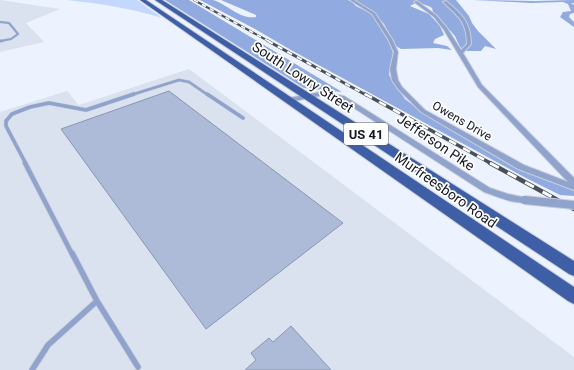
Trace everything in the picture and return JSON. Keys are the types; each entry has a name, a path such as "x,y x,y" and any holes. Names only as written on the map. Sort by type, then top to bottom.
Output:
{"main road":[{"name":"Murfreesboro Road","path":"143,0 574,296"},
{"name":"South Lowry Street","path":"158,0 574,269"}],"street":[{"name":"Owens Drive","path":"352,0 373,13 390,39 396,52 393,69 395,80 400,88 423,111 521,167 574,187"},
{"path":"416,2 435,16 446,29 480,86 574,183"},
{"path":"444,2 465,20 469,44 460,53"},
{"name":"Jefferson Pike","path":"289,100 320,94 342,97 487,190 506,197 574,205"}],"lane":[{"path":"0,22 9,22 18,34 11,39 0,41"},
{"path":"138,367 97,301 6,126 6,121 12,114 49,103 86,110 179,80 189,82 243,118"},
{"path":"32,370 48,345 97,301"}],"shaded area":[{"path":"0,0 60,9 26,23 44,42 0,52"},
{"path":"67,0 137,0 162,18 115,7"},
{"path":"165,0 189,0 342,92 304,88"},
{"path":"200,0 213,0 239,14 250,17 256,17 256,15 221,0 348,0 352,2 356,6 372,14 389,42 393,53 389,75 405,99 422,112 486,149 574,191 574,196 560,195 526,178"},
{"path":"354,0 456,0 469,16 478,31 496,49 485,46 481,51 466,51 460,47 455,36 433,12 432,8 418,3 410,6 429,14 440,26 444,35 435,39 433,43 447,46 452,50 438,48 401,49 396,46 384,24 374,13"},
{"path":"473,0 574,0 574,3 571,3 574,5 574,13 570,14 569,17 574,22 574,27 560,17 563,12 571,11 568,4 563,2 531,3"},
{"path":"189,69 574,357 574,370 0,370 0,112 67,91 79,105"}],"building":[{"path":"169,91 343,223 206,329 61,129"},
{"path":"291,326 331,370 245,370 256,360 251,353 269,338 273,342"}],"railway":[{"path":"194,0 270,42"},
{"path":"268,41 366,95"},
{"path":"365,94 492,164"},
{"path":"490,163 574,209"}]}
